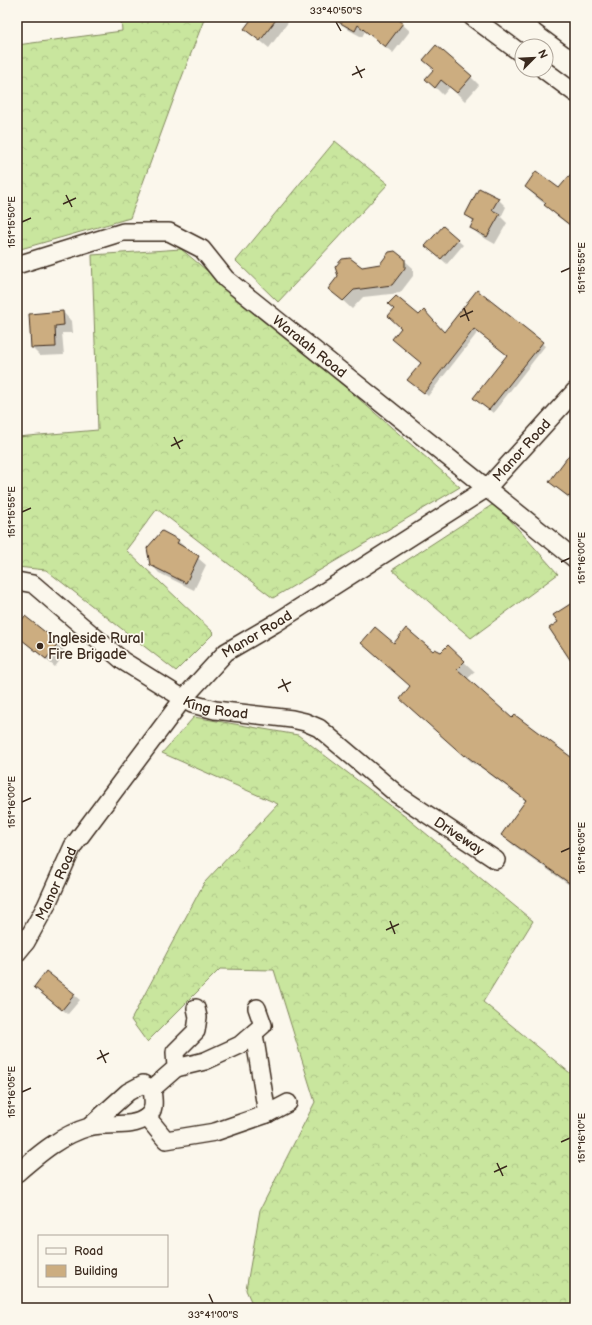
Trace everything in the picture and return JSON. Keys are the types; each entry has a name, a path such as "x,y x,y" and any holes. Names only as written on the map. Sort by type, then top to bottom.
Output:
{"highway":[{"path":"548,17 575,37"}],"street":[{"path":"472,17 514,48"},
{"path":"554,77 575,93"},
{"name":"Waratah Road","path":"17,265 123,232 169,232 202,249 226,279 575,559"},
{"name":"Manor Road","path":"17,953 26,942 46,906 73,846 183,699 226,652 274,624 486,488 575,391"},
{"name":"King Road","path":"17,581 33,584 123,661 192,704 215,710 292,719 305,722 319,728 398,795 423,811"},
{"name":"Driveway","path":"423,811 496,860"},
{"path":"89,1127 132,1125 147,1117 154,1105 152,1089 173,1056 196,1031 198,1017 196,1008"},
{"path":"173,1056 205,1062 240,1045 263,1025 257,1008"},
{"path":"254,1034 266,1114"},
{"path":"17,1173 38,1155 60,1140 89,1127 128,1092 143,1084 152,1089"},
{"path":"147,1117 166,1140 215,1132 266,1114 288,1103"}],"green space":[{"path":"121,17 205,17 130,218 17,250 17,45 122,31"},
{"path":"335,141 388,184 278,302 236,261"},
{"path":"181,249 313,359 460,487 273,598 157,509 126,550 214,633 176,671 46,570 17,567 17,437 98,430 92,255"},
{"path":"495,503 558,574 471,638 392,570"},
{"path":"194,717 298,735 407,818 533,921 483,1002 570,1073 575,1062 575,1308 254,1308 246,1290 260,1210 315,1102 274,970 220,969 147,1042 131,1020 204,883 278,804 162,753"}],"building":[{"path":"253,17 278,17 260,41 244,29"},
{"path":"329,17 395,17 403,23 385,47 358,25 355,31"},
{"path":"436,45 472,76 457,93 441,80 435,88 425,79 434,69 423,60"},
{"path":"575,169 575,229 544,205 546,203 525,187 536,171 559,188"},
{"path":"479,188 499,198 492,210 500,214 487,237 470,228 474,220 465,215"},
{"path":"443,226 458,239 441,259 425,246"},
{"path":"395,251 405,259 405,268 392,285 354,290 343,301 328,289 338,276 335,267 342,259 350,258 362,267 380,264 389,252"},
{"path":"477,290 543,342 489,410 473,398 507,355 474,329 424,393 407,380 421,363 392,339 401,328 388,316 394,309 388,304 396,296 419,315 424,310 444,332"},
{"path":"63,311 64,325 55,326 56,347 31,348 29,314"},
{"path":"575,447 575,489 569,497 549,482"},
{"path":"162,531 179,540 177,543 199,556 186,583 150,565 147,548"},
{"path":"575,601 575,667 549,628 558,622 553,615"},
{"path":"25,616 59,643 46,659 17,636 17,626"},
{"path":"375,627 394,643 406,628 433,651 435,649 441,652 448,645 465,661 457,669 512,718 515,715 575,760 575,887 501,835 526,800 465,755 464,756 400,699 410,686 361,643"},
{"path":"46,971 75,994 62,1010 34,987"}],"place":[{"name":"Ingleside Rural Fire Brigade","path":"40,646"}]}
